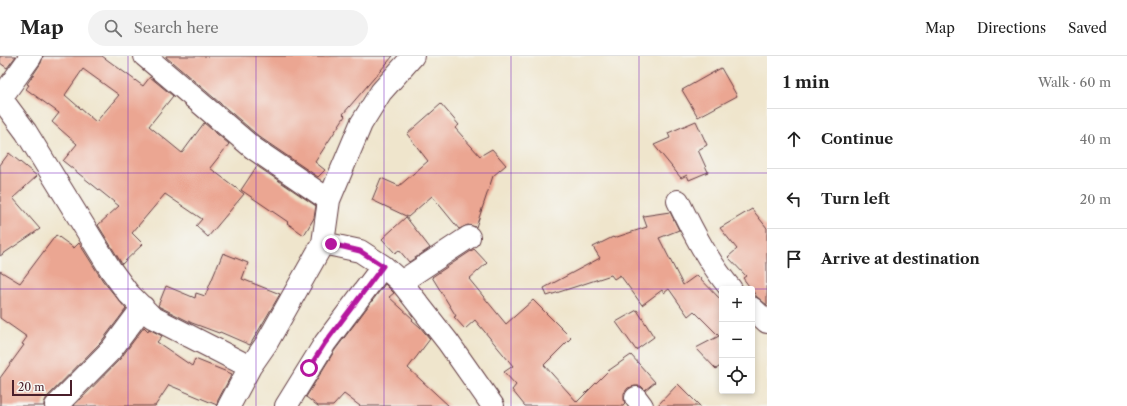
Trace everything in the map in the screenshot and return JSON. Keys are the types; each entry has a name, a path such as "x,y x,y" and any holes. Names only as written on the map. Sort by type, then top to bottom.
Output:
{"street":[{"path":"30,56 1,98 26,132 111,270 128,293 152,317 250,367"},
{"path":"145,56 253,148 329,200"},
{"path":"413,56 381,92 362,124 329,200 341,246 383,266 401,282 448,342 493,406"},
{"path":"678,202 693,233 717,271 729,286"},
{"path":"401,282 469,237"},
{"path":"229,406 250,367 266,344 341,246"},
{"path":"286,406 325,343 383,266"},
{"path":"56,406 111,350 143,307"},
{"path":"755,311 767,322"}],"building":[{"path":"0,56 16,56 7,68 0,63"},
{"path":"43,56 102,56 143,86 150,77 173,96 149,126 182,153 204,123 229,144 210,168 244,194 208,237 196,226 202,219 165,194 132,233 143,244 122,264 98,225 119,206 63,161 77,144 52,122 59,113 26,89 29,85 27,84 41,63","holes":["83,69 119,95 96,122 65,95"]},
{"path":"166,56 393,56 343,114 345,116 315,162 325,170 318,177 261,138"},
{"path":"721,68 737,96 698,117 682,90"},
{"path":"441,104 459,125 455,128 480,156 492,149 506,165 493,176 476,227 468,225 459,229 432,196 408,217 372,200 381,178 399,186 428,161 407,134"},
{"path":"696,121 707,145 698,150 708,172 689,180 687,175 681,178 654,145 670,138 668,133"},
{"path":"9,153 37,176 13,198 40,229 0,256 0,165"},
{"path":"257,166 316,206 314,218 304,235 287,223 288,222 241,190"},
{"path":"752,209 767,228 767,305 757,297 755,294 755,286 749,286 743,278 746,276 728,257 737,249 720,228"},
{"path":"670,212 679,230 659,238 683,285 697,275 719,298 719,336 694,311 688,316 669,289 664,293 662,290 642,305 620,275 614,279 611,275 547,296 544,288 600,258 593,247 613,237 614,238 647,227 643,216"},
{"path":"406,217 430,248 409,262 399,250 395,253 382,239"},
{"path":"56,235 74,248 79,243 103,281 126,309 101,342 47,397 44,406 0,406 0,378 24,345 22,344 27,337 0,318 0,271 20,283"},
{"path":"474,249 487,263 469,279 506,324 533,300 571,338 544,365 577,402 608,371 631,355 655,382 645,390 641,386 628,388 624,393 625,404 623,406 525,406 512,390 516,385 504,372 513,366 475,320 465,329 454,317 456,316 432,277"},
{"path":"223,253 248,263 242,279 280,294 250,345 220,332 219,333 192,323 158,306 166,286 195,298 196,293 205,296"},
{"path":"385,284 394,293 389,297 413,319 412,320 430,339 408,368 449,406 360,406 344,394 333,406 318,406 306,397 335,350"},
{"path":"637,310 654,337 636,350 616,322"},
{"path":"144,327 148,331 149,329 162,336 157,342 192,366 195,359 232,374 218,400 217,405 169,385 155,406 74,406 120,359"},
{"path":"719,336 719,367 716,369 696,348"},
{"path":"678,384 700,406 657,406"}],"route":[{"path":"309,368 325,343 383,266 360,251 331,244"}]}
